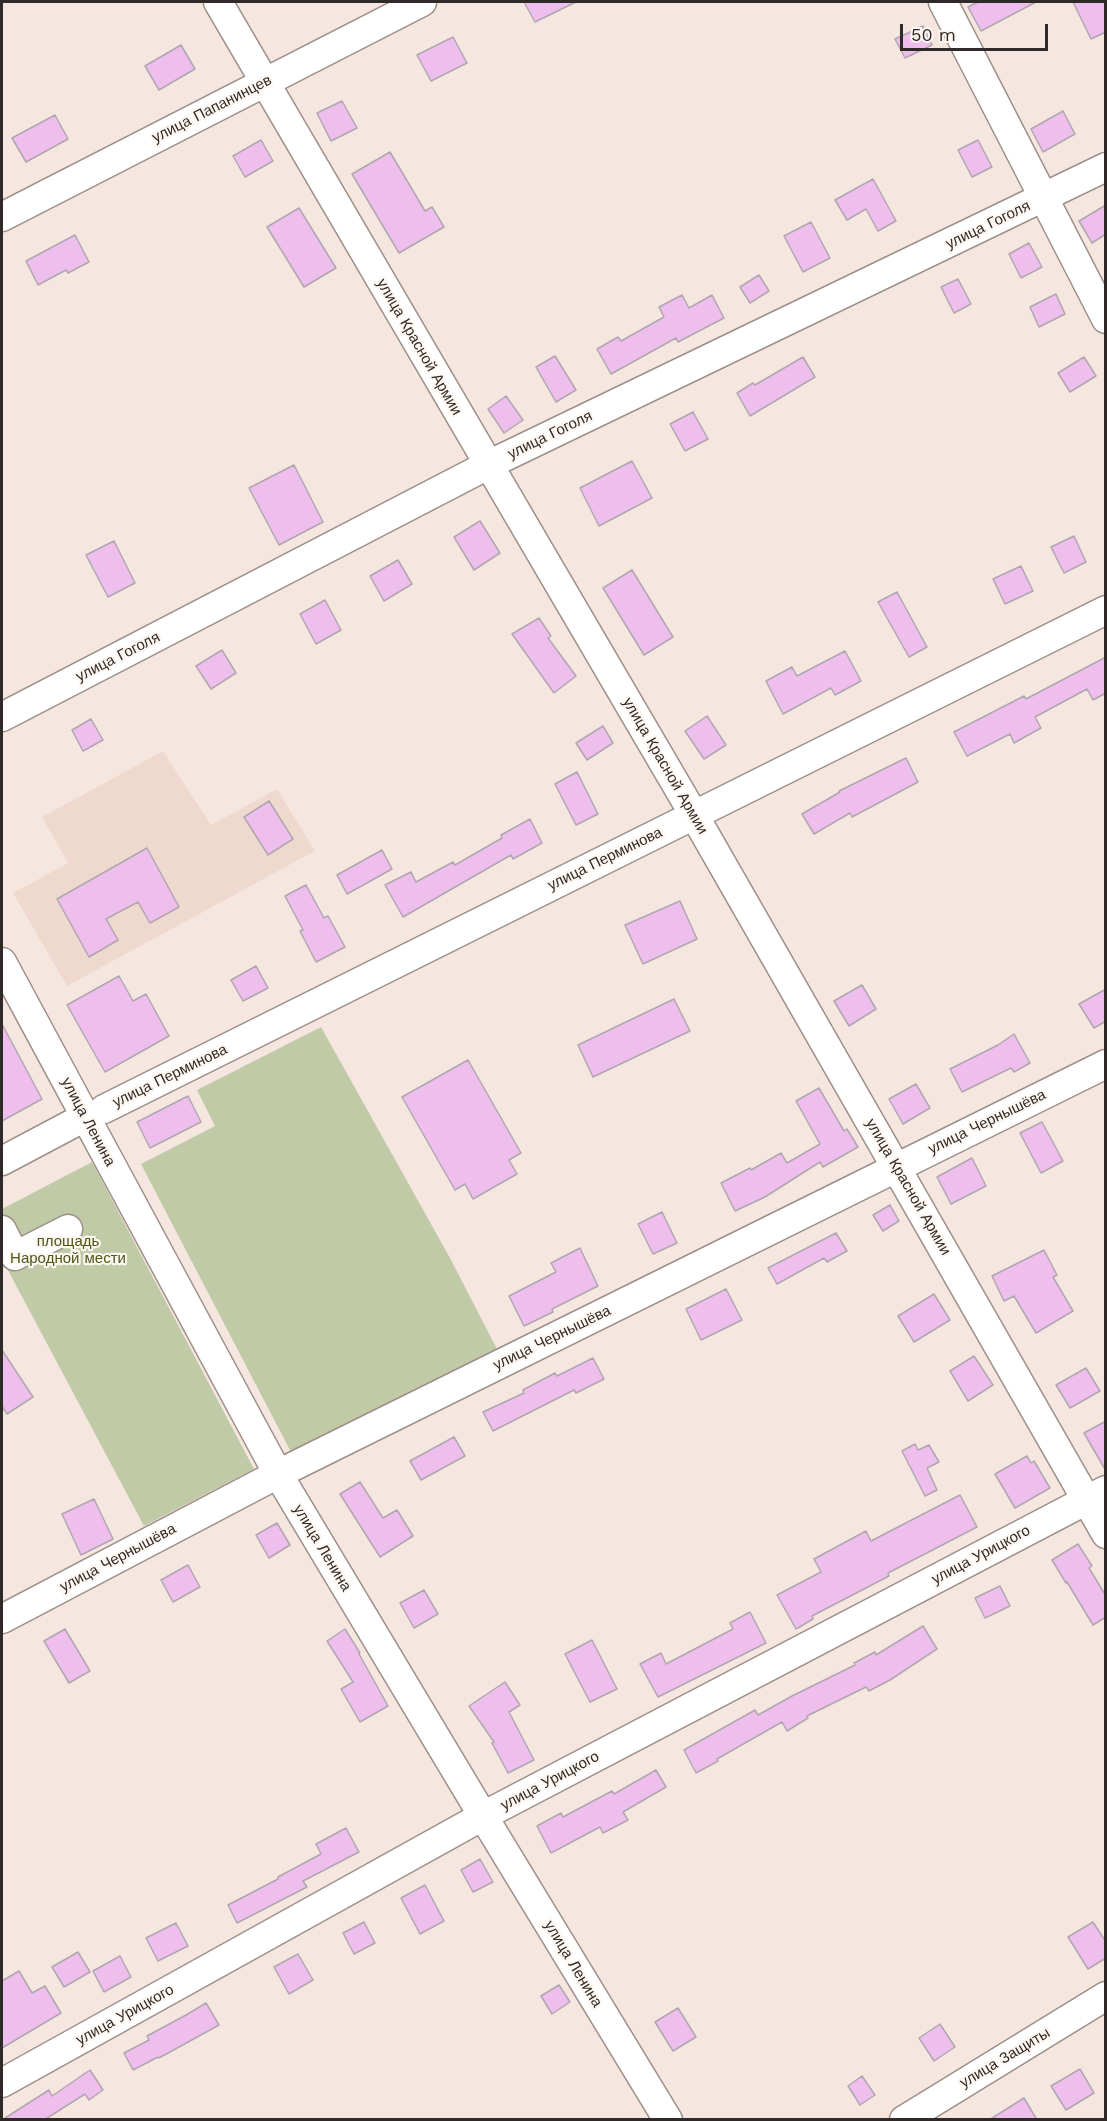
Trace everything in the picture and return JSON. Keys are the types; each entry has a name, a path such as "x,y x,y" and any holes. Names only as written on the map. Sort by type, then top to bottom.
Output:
{"street":[{"name":"улица Красной Армии","path":"218,2 694,815 897,1167 1095,1495 1106,1534"},
{"name":"улица Папанинцев","path":"2,218 422,2"},
{"path":"943,2 1106,319"},
{"name":"улица Гоголя","path":"2,717 488,465 1106,167"},
{"name":"улица Перминова","path":"2,1161 1106,610"},
{"name":"улица Ленина","path":"2,962 95,1113 278,1474 668,2120"},
{"name":"улица Чернышёва","path":"2,1619 278,1474 1106,1064"},
{"path":"2,1230 15,1256 68,1229"},
{"name":"улица Урицкого","path":"2,2083 483,1816 1095,1495"},
{"name":"улица Защиты","path":"904,2120 1106,1996"}],"shaded area":[{"path":"163,751 211,825 277,789 315,851 67,986 13,893 68,863 42,817"}],"green space":[{"path":"321,1027 450,1258 499,1353 293,1456 141,1164 215,1126 197,1090"},
{"name":"площадь Народной мести","path":"92,1162 254,1469 144,1526 2,1259 2,1209"}],"building":[{"path":"524,2 576,2 535,22"},
{"path":"978,2 1036,2 981,31 968,7"},
{"path":"1073,2 1106,2 1106,32 1091,39"},
{"path":"923,26 932,45 905,58 895,39"},
{"path":"453,37 467,63 431,81 417,55"},
{"path":"181,45 195,69 159,90 145,66"},
{"path":"342,101 357,128 331,141 317,113"},
{"path":"1063,111 1075,134 1043,152 1031,129"},
{"path":"55,115 68,139 26,162 12,138"},
{"path":"261,140 273,161 245,177 233,156"},
{"path":"978,140 992,167 972,177 958,150"},
{"path":"390,152 425,211 432,207 444,227 399,253 352,174"},
{"path":"873,179 896,221 878,231 866,209 847,220 835,200"},
{"path":"1106,205 1106,234 1092,243 1079,221"},
{"path":"299,208 336,268 304,287 267,227"},
{"path":"811,222 830,258 803,272 784,236"},
{"path":"75,235 89,262 68,273 66,270 38,285 26,261"},
{"path":"1029,243 1042,267 1021,278 1009,254"},
{"path":"759,275 769,291 750,303 740,287"},
{"path":"958,279 971,304 954,313 941,287"},
{"path":"1056,294 1065,314 1039,327 1030,307"},
{"path":"682,295 689,308 712,295 724,318 678,342 676,338 611,374 597,349 618,337 621,341 664,317 659,307"},
{"path":"555,356 576,390 556,402 536,367"},
{"path":"803,357 815,377 750,416 737,393"},
{"path":"1084,357 1096,376 1070,392 1058,373"},
{"path":"506,396 523,420 504,433 488,409"},
{"path":"693,412 708,439 685,451 670,424"},
{"path":"632,461 652,498 599,526 580,488"},
{"path":"294,465 323,522 279,545 249,488"},
{"path":"480,521 500,553 474,570 454,537"},
{"path":"1074,536 1086,562 1064,573 1051,547"},
{"path":"114,541 135,583 108,597 86,555"},
{"path":"398,560 412,584 384,601 370,576"},
{"path":"1021,566 1033,591 1005,604 993,579"},
{"path":"632,570 673,637 644,655 603,588"},
{"path":"897,592 927,647 909,657 878,602"},
{"path":"325,600 341,630 316,644 300,614"},
{"path":"539,618 551,636 548,638 576,676 554,693 512,634"},
{"path":"222,650 236,673 211,689 196,666"},
{"path":"845,651 861,681 835,695 831,688 783,714 766,681 792,667 797,676"},
{"path":"1106,657 1106,693 1093,700 1087,689 1035,717 1041,728 1014,743 1010,734 967,756 954,732 1024,696 1026,699"},
{"path":"707,716 726,745 704,759 685,731"},
{"path":"91,719 103,740 83,751 72,730"},
{"path":"603,726 613,743 587,760 576,743"},
{"path":"906,758 918,782 852,817 850,813 814,834 802,814 839,791"},
{"path":"577,772 598,814 576,825 555,784"},
{"path":"269,801 293,839 268,855 244,817"},
{"path":"530,819 542,843 513,859 511,855 403,917 385,885 411,872 416,882 453,862 455,865"},
{"path":"147,848 179,907 150,923 138,902 106,919 118,940 89,957 57,899"},
{"path":"382,850 392,869 347,894 337,875"},
{"path":"306,885 324,918 328,916 345,947 316,962 300,931 303,930 285,896"},
{"path":"680,901 697,939 643,964 625,925"},
{"path":"256,966 268,988 243,1001 231,980"},
{"path":"119,976 133,1001 146,994 169,1036 105,1072 67,1005"},
{"path":"862,985 876,1009 849,1026 834,1001"},
{"path":"1106,989 1106,1021 1094,1028 1079,1004"},
{"path":"674,999 690,1031 593,1077 578,1045"},
{"path":"2,1024 42,1099 2,1121"},
{"path":"1014,1034 1030,1063 1014,1072 1011,1068 962,1092 950,1069 998,1045"},
{"path":"468,1060 521,1153 509,1160 517,1174 473,1199 465,1184 455,1190 402,1097"},
{"path":"916,1084 930,1108 903,1124 889,1099"},
{"path":"819,1088 844,1131 847,1129 858,1147 823,1167 820,1162 765,1197 735,1211 721,1183 781,1153 787,1163 820,1144 796,1101"},
{"path":"188,1096 201,1122 150,1148 137,1122"},
{"path":"1042,1122 1063,1161 1041,1173 1020,1133"},
{"path":"972,1158 986,1186 951,1204 937,1177"},
{"path":"890,1205 899,1221 883,1231 873,1215"},
{"path":"662,1212 677,1243 653,1254 638,1224"},
{"path":"836,1233 847,1251 827,1262 824,1258 777,1284 768,1268"},
{"path":"580,1248 598,1286 524,1326 509,1296 556,1272 551,1263"},
{"path":"1044,1250 1057,1275 1053,1277 1073,1311 1036,1333 1014,1296 1004,1301 992,1276"},
{"path":"726,1289 742,1320 701,1340 686,1309"},
{"path":"934,1294 950,1320 914,1342 898,1316"},
{"path":"2,1350 33,1397 7,1414 2,1406"},
{"path":"974,1356 993,1385 968,1401 950,1371"},
{"path":"593,1358 604,1379 576,1393 574,1390 493,1431 483,1412 524,1393 523,1390 555,1373 557,1376"},
{"path":"1086,1368 1100,1391 1070,1408 1056,1385"},
{"path":"1106,1421 1106,1471 1084,1433"},
{"path":"454,1437 465,1456 421,1480 410,1461"},
{"path":"915,1444 918,1450 929,1445 939,1462 927,1468 937,1490 925,1496 902,1451"},
{"path":"1027,1456 1031,1463 1034,1461 1050,1488 1015,1508 995,1474"},
{"path":"360,1482 383,1518 397,1510 413,1536 380,1557 340,1494"},
{"path":"960,1495 977,1527 888,1573 889,1576 812,1616 813,1619 796,1629 777,1595 821,1572 814,1559 866,1531 871,1541"},
{"path":"94,1499 113,1539 81,1555 62,1514"},
{"path":"277,1523 290,1545 269,1558 256,1535"},
{"path":"1078,1544 1092,1566 1089,1568 1106,1596 1106,1617 1093,1625 1052,1560"},
{"path":"188,1565 200,1587 173,1602 161,1580"},
{"path":"1000,1586 1010,1606 985,1618 975,1598"},
{"path":"424,1590 438,1614 414,1628 400,1603"},
{"path":"750,1612 766,1643 658,1697 640,1664 661,1653 666,1664 733,1629 730,1623"},
{"path":"923,1626 937,1649 890,1680 869,1691 866,1687 807,1716 808,1718 787,1731 782,1722 696,1773 684,1750 755,1710 758,1715 855,1665 854,1663 875,1652 876,1655"},
{"path":"65,1629 90,1671 69,1683 44,1641"},
{"path":"345,1629 388,1706 360,1722 341,1689 353,1682 327,1641"},
{"path":"592,1640 617,1689 590,1702 565,1654"},
{"path":"505,1682 520,1705 509,1712 534,1760 508,1773 492,1743 494,1742 469,1706"},
{"path":"656,1770 666,1787 623,1812 628,1820 603,1833 600,1827 551,1853 537,1826 561,1813 563,1817 612,1791 614,1794"},
{"path":"346,1828 359,1852 303,1881 307,1887 237,1923 228,1905 321,1854 316,1844"},
{"path":"480,1859 493,1882 473,1892 461,1870"},
{"path":"425,1885 444,1921 420,1934 401,1898"},
{"path":"364,1922 375,1943 354,1954 343,1933"},
{"path":"1093,1922 1106,1942 1106,1958 1088,1969 1068,1937"},
{"path":"176,1923 188,1946 158,1961 146,1938"},
{"path":"78,1952 90,1972 64,1987 52,1967"},
{"path":"298,1954 313,1980 289,1994 274,1967"},
{"path":"120,1956 131,1977 104,1992 93,1971"},
{"path":"19,1971 32,1993 45,1986 61,2013 2,2048 2,1981"},
{"path":"559,1985 570,2002 552,2014 541,1996"},
{"path":"206,2003 219,2025 133,2070 124,2053 149,2040 147,2036"},
{"path":"678,2008 696,2037 673,2051 655,2022"},
{"path":"940,2024 955,2047 934,2061 919,2038"},
{"path":"1080,2069 1094,2093 1066,2110 1051,2086"},
{"path":"90,2070 103,2090 89,2100 85,2094 44,2120 2,2120 49,2090 52,2096"},
{"path":"862,2076 875,2095 860,2105 848,2086"},
{"path":"1024,2098 1037,2120 989,2120"}]}
